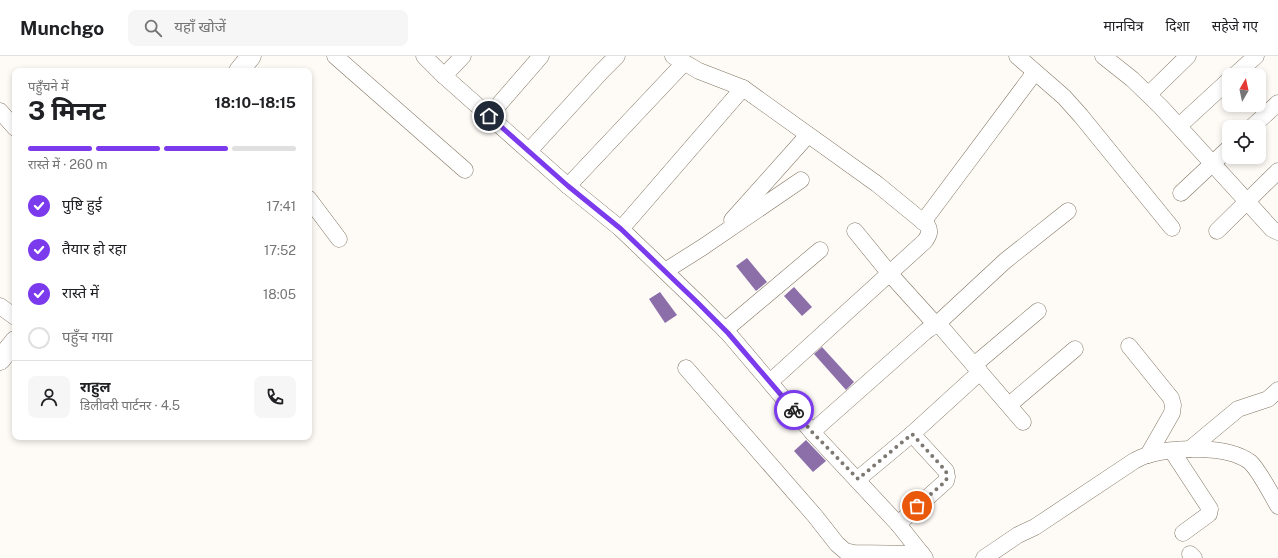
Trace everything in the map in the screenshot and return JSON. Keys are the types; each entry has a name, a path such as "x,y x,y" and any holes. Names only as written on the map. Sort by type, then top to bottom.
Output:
{"main road":[{"path":"241,68 251,56"},
{"path":"251,68 261,56"},
{"path":"0,360 12,345"},
{"path":"0,374 12,360"}],"street":[{"path":"335,56 465,170"},
{"path":"424,56 444,76 568,186 621,229 725,330 812,432 858,479 898,524 923,556"},
{"path":"444,76 463,56"},
{"path":"489,116 541,56"},
{"path":"529,151 617,56"},
{"path":"1017,56 1064,97 1082,116 1172,228"},
{"path":"1103,56 1121,61 1246,202 1272,229 1278,232"},
{"path":"1149,94 1188,56"},
{"path":"1243,68 1256,56"},
{"path":"568,186 678,60 743,88 877,184 923,222 929,229 930,233 928,238 770,382"},
{"path":"923,222 1035,72"},
{"path":"1179,126 1222,86"},
{"path":"621,229 743,88"},
{"path":"1260,120 1278,103"},
{"path":"0,111 12,125"},
{"path":"714,240 808,136"},
{"path":"1181,193 1222,154"},
{"path":"1217,231 1278,171"},
{"path":"665,271 714,240 801,180"},
{"path":"312,203 340,239"},
{"path":"812,432 925,332 936,325 1005,261 1068,211"},
{"path":"855,231 890,274 936,325 942,328 1023,422"},
{"path":"725,330 820,250"},
{"path":"0,306 12,315"},
{"path":"858,479 912,434 1038,311"},
{"path":"1129,346 1171,398 1173,405 1172,413 1148,455"},
{"path":"1009,405 1075,349"},
{"path":"686,368 787,483 837,544 845,551 854,553 923,556"},
{"path":"1190,449 1234,412 1268,399 1278,390"},
{"path":"898,524 946,481 947,477 946,471 912,434"},
{"path":"984,558 1018,535 1035,527 1134,461 1148,455 1190,449 1218,450 1234,454 1250,462 1278,506"},
{"path":"1172,451 1210,509 1209,514 1183,533"}],"building":[{"path":"747,258 767,282 756,291 736,266"},
{"path":"794,287 812,307 802,316 784,296"},
{"path":"660,292 677,315 665,323 649,299"},
{"path":"822,347 854,382 846,390 814,354"},
{"path":"806,440 826,461 813,472 794,451"}],"way so far":[{"path":"794,410 812,432 858,479 912,434 946,471 947,477 946,481 917,506"}],"route":[{"path":"489,116 568,186 621,229 698,303 728,333 794,410"}]}
